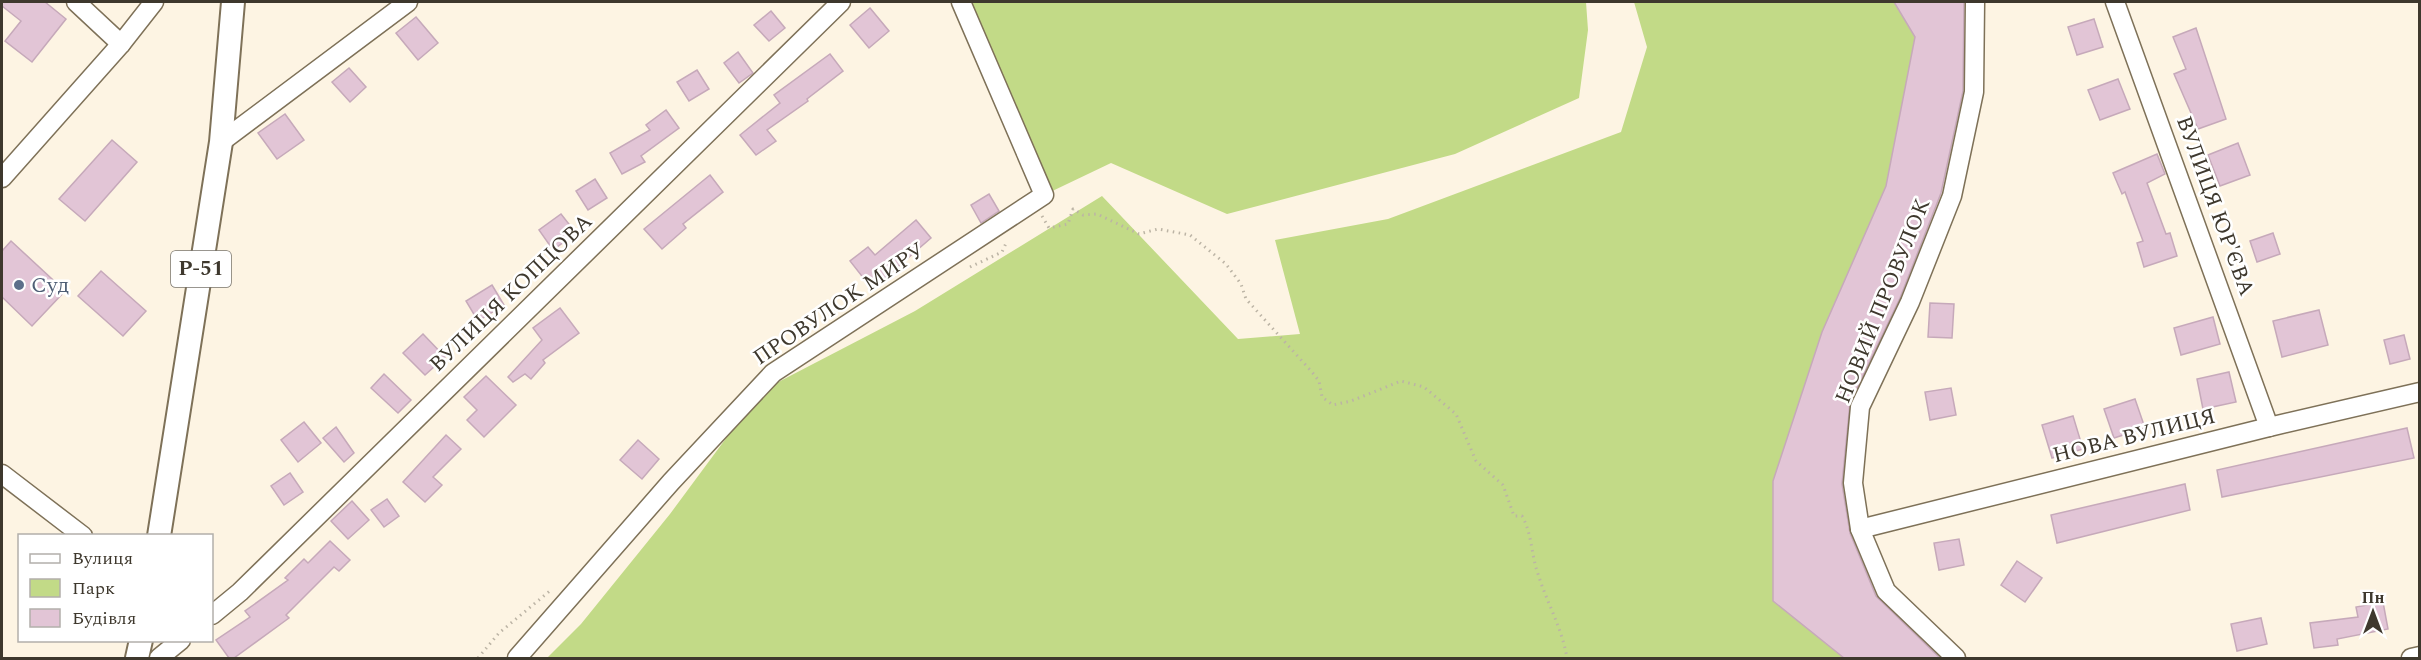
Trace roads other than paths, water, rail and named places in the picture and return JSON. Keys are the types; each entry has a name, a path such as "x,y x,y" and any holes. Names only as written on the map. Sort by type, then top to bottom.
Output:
{"main road":[{"name":"Р-51","path":"159,534 221,142 233,2"},
{"path":"137,658 141,642"}],"street":[{"path":"76,2 121,44"},
{"path":"2,178 121,44 154,2"},
{"path":"221,142 408,2"},
{"name":"ВУЛИЦЯ КОПЦОВА","path":"213,614 249,583 841,2"},
{"name":"ПРОВУЛОК МИРУ","path":"517,658 671,482 773,373 1044,195 962,2"},
{"name":"НОВИЙ ПРОВУЛОК","path":"1956,658 1886,591 1860,529 1853,483 1860,407 1910,302 1952,196 1974,92 1975,2"},
{"name":"ВУЛИЦЯ ЮР'ЄВА","path":"2115,2 2270,427"},
{"name":"НОВА ВУЛИЦЯ","path":"1860,529 2420,392"},
{"path":"2,474 80,534"},
{"path":"159,658 179,642"},
{"path":"2410,658 2420,656"}],"place":[{"name":"Суд","path":"19,285"}]}
